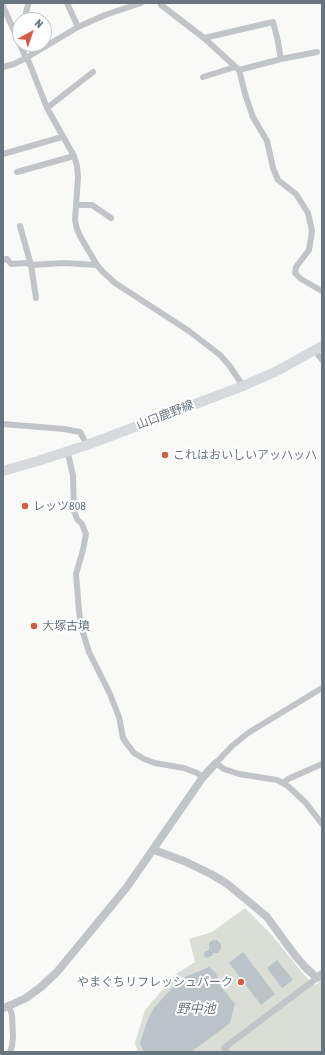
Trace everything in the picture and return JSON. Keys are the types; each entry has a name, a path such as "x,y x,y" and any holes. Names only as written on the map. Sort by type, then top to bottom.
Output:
{"main road":[{"name":"山口鹿野線","path":"3,471 87,445 243,386 277,371 318,349"}],"street":[{"path":"67,3 78,27"},
{"path":"52,41 105,15 141,3"},
{"path":"160,3 204,38 237,68 253,117 267,140 273,168 278,180 296,194 308,213 312,231 309,250 296,267 295,273 301,279 322,291"},
{"path":"3,6 29,62 47,108 74,156 78,178 75,220 80,236 97,265 115,283 189,331 220,355 229,364 243,386"},
{"path":"204,38 272,22 277,37 281,59"},
{"path":"3,67 14,64 34,52"},
{"path":"203,77 237,68 317,52"},
{"path":"47,108 93,72"},
{"path":"3,154 62,137"},
{"path":"17,172 74,156"},
{"path":"76,204 92,205 111,218"},
{"path":"20,226 32,265 36,298"},
{"path":"3,260 7,259 11,264 26,263 32,265 64,263 97,265"},
{"path":"318,349 322,360"},
{"path":"3,424 64,429 80,432 87,445"},
{"path":"67,452 73,476 74,511 86,534 76,574 81,626 89,652 119,716 123,738 134,753 144,759 155,763 184,768 204,777"},
{"path":"10,1052 13,1037 12,1015 6,1007 26,998 41,987 57,972 127,887 204,777 232,746 248,733 322,688"},
{"path":"216,763 239,774 277,780 283,783 306,803 322,824"},
{"path":"283,783 288,779 322,764"},
{"path":"154,850 184,861 211,874 231,887 266,917 298,958 319,976 224,1048 227,1052"}],"shaded area":[{"name":"やまぐちリフレッシュパーク","path":"245,908 270,933 306,977 315,985 322,980 322,1052 138,1052 135,1043 145,1010 176,974 195,962 189,939 212,932"}],"water":[{"path":"213,940 217,940 221,944 221,949 218,953 213,953 212,956 206,958 204,956 204,952 209,950 209,943"},
{"path":"243,952 275,994 261,1005 229,963"},
{"path":"277,960 293,980 282,988 267,968"},
{"name":"野中池","path":"209,967 216,973 219,984 235,1004 230,1023 191,1052 144,1052 140,1043 148,1019 154,1008 180,979"}],"place":[{"name":"これはおいしいアッハッハ","path":"165,455"},
{"name":"レッツ808","path":"25,506"},
{"name":"大塚古墳","path":"34,626"},
{"name":"やまぐちリフレッシュパーク","path":"241,982"}]}
